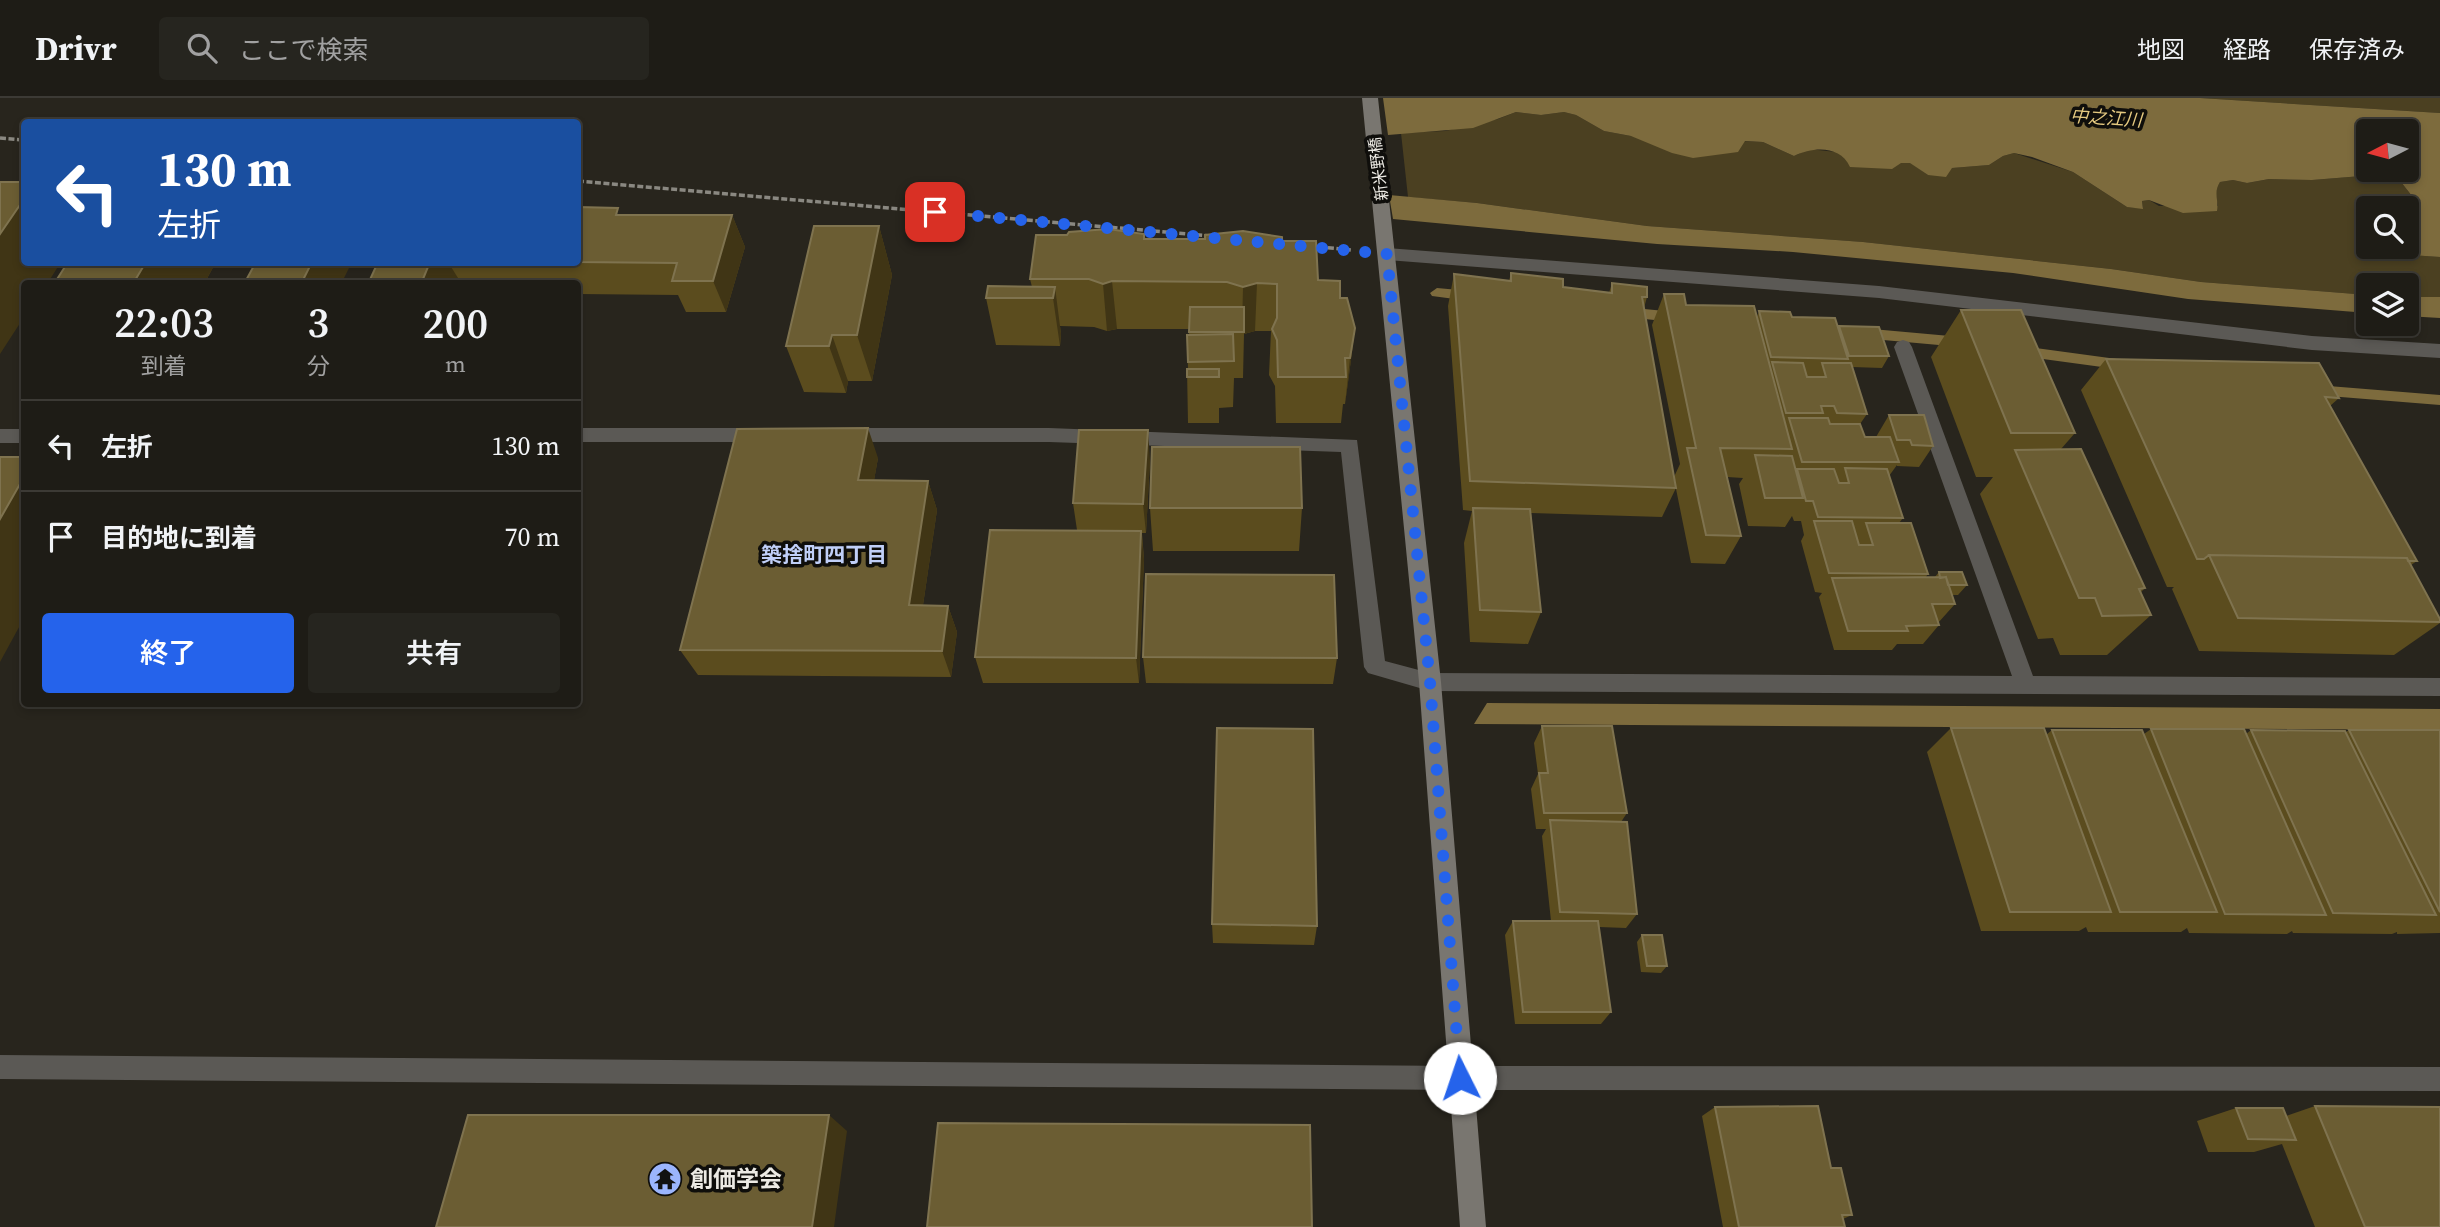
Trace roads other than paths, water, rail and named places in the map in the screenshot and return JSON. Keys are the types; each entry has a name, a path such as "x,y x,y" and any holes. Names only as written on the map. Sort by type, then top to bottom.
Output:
{"street":[{"name":"新米野橋","path":"1370,98 1430,682 1473,1227"},
{"path":"1387,247 1879,292 2312,343 2400,351 2440,351"},
{"path":"1903,347 2026,685"},
{"path":"581,435 786,435"},
{"path":"827,435 1049,435 1350,445 1375,667 1430,682 2440,687"},
{"path":"0,436 21,436"},
{"path":"0,1067 1460,1078 2440,1079"}],"water":[{"name":"中之江川","path":"1383,98 2200,98 2440,113 2440,257 2419,256 2419,196 2412,196 2401,182 2419,182 2419,119 2356,119 2356,176 2220,182 2217,211 2183,213 2149,200 2142,201 2143,209 2127,207 2073,172 2014,153 1989,165 1952,168 1946,177 1928,175 1910,163 1901,163 1892,169 1850,167 1846,160 1833,151 1809,151 1794,156 1763,142 1745,141 1738,152 1693,158 1672,153 1631,136 1604,131 1576,115 1564,112 1541,115 1516,112 1473,128 1388,135"},
{"path":"1389,195 1477,203 1647,226 1863,242 2111,269 2201,282 2356,294 2356,312 2188,299 2013,273 1393,219"},
{"path":"2419,297 2440,297 2440,318 2419,317"},
{"path":"1487,703 2440,709 2440,730 1474,724"}],"waterway":[{"path":"1437,293 1470,296"},
{"path":"1624,312 1675,317"},
{"path":"1861,333 1961,342"},
{"path":"2021,351 2124,365"},
{"path":"2316,390 2440,400"}],"place":[{"name":"創価学会","path":"665,1179"}],"district":[{"name":"築捨町四丁目","path":"824,555"}]}
